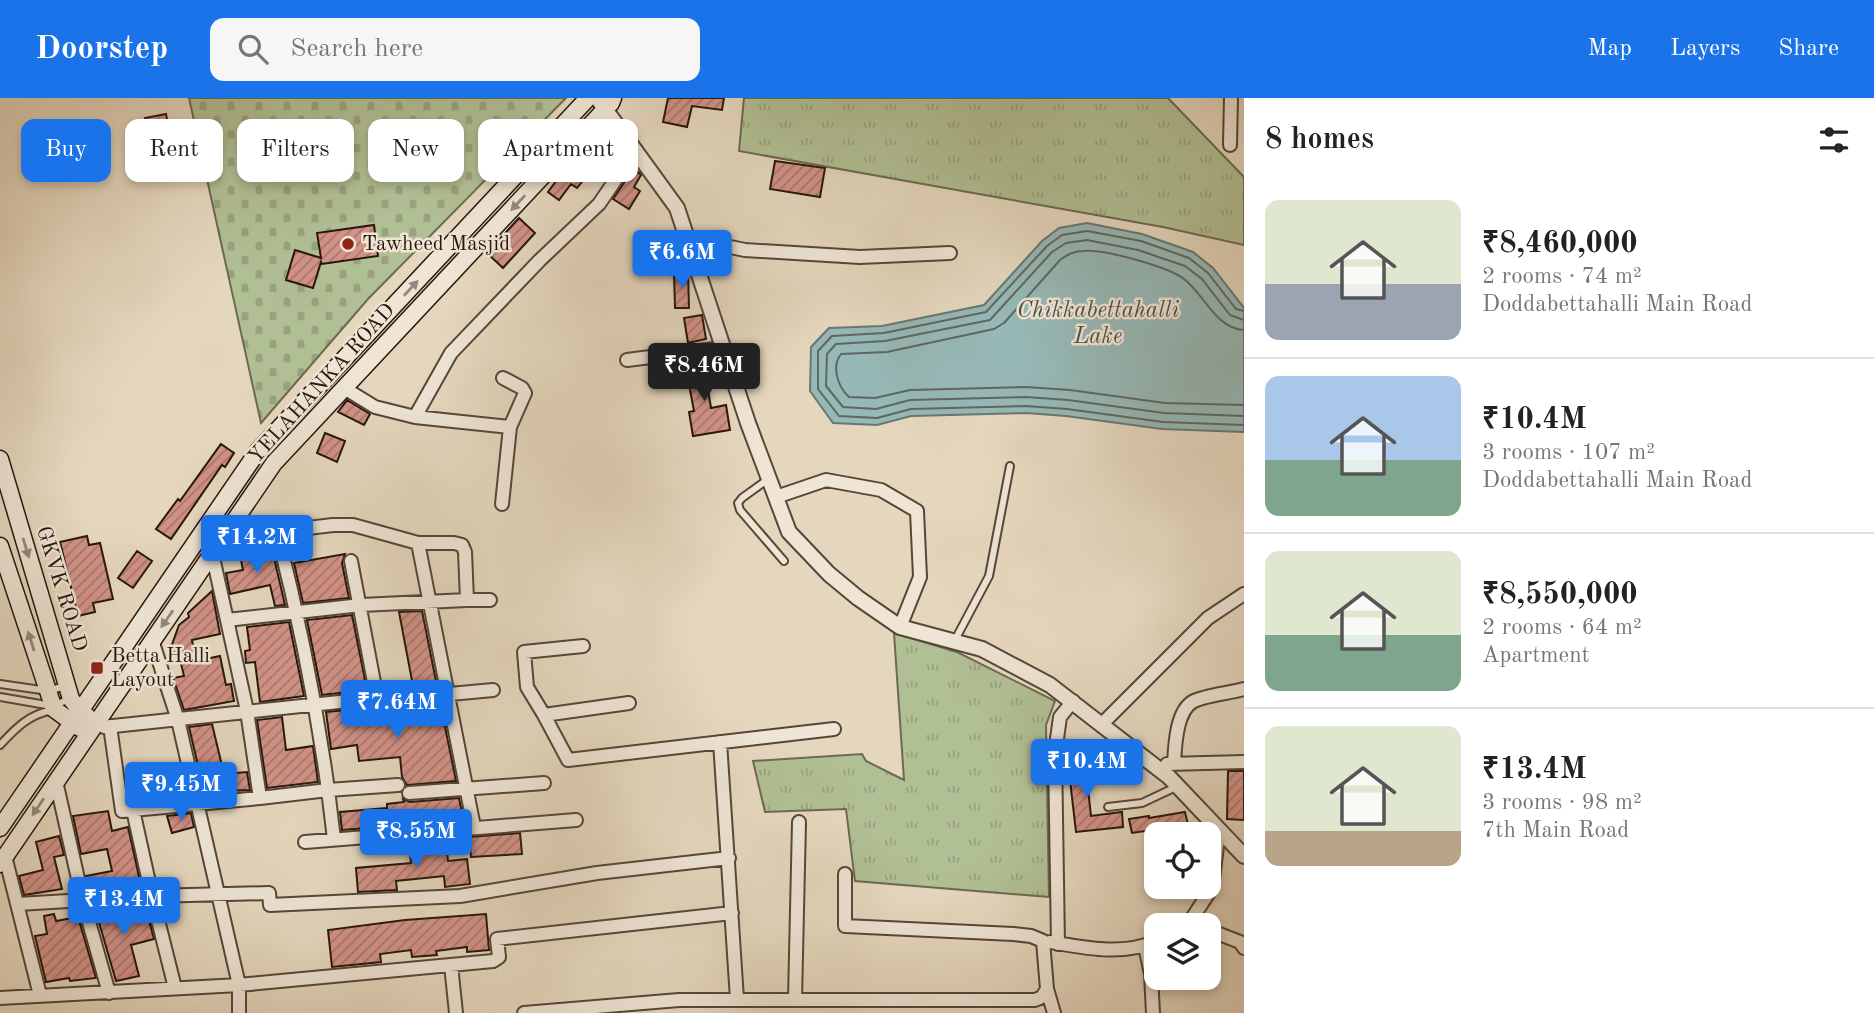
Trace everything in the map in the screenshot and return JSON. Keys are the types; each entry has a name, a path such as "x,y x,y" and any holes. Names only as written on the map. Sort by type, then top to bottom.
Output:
{"main road":[{"name":"YELAHANKA ROAD","path":"0,828 72,705 258,451 588,98"},
{"name":"YELAHANKA ROAD","path":"2,860 56,781 100,726 152,640 274,463 605,101"},
{"name":"GKVK ROAD","path":"0,459 72,705"},
{"name":"GKVK ROAD","path":"0,546 51,702"},
{"path":"51,702 72,705 100,726"}],"street":[{"path":"1230,145 1231,98"},
{"path":"605,101 616,119"},
{"path":"638,153 677,208 722,348 789,532 829,574 900,627 982,649 1050,685 1154,765 1212,822"},
{"path":"415,417 451,353 599,204 614,182"},
{"path":"686,238 745,250 860,257 950,253"},
{"path":"627,360 722,348"},
{"path":"502,504 510,427 525,393 522,388 503,378"},
{"path":"344,388 375,407 415,417 510,427"},
{"path":"776,497 826,480 881,490 917,511 920,577 900,627"},
{"path":"223,538 353,525 418,543 462,545 465,552 467,600"},
{"path":"277,532 298,612 316,705 334,839"},
{"path":"418,543 474,827"},
{"path":"212,553 247,710 260,798"},
{"path":"351,561 377,698"},
{"path":"1102,724 1208,618 1244,594"},
{"path":"227,620 361,605 430,600 490,600"},
{"path":"152,640 178,720 239,985 239,1013"},
{"path":"583,646 524,652 527,687 568,760 834,729"},
{"path":"1174,764 1184,712 1193,701 1244,689"},
{"path":"398,785 122,811 100,726 377,698 493,690"},
{"path":"1058,943 1055,753 1060,718 1073,701"},
{"path":"544,715 629,703"},
{"path":"720,742 732,913 743,999 751,1013"},
{"path":"1154,765 1244,762"},
{"path":"56,781 83,901 109,993"},
{"path":"409,793 544,783"},
{"path":"133,810 175,988"},
{"path":"305,842 576,820"},
{"path":"795,999 799,822"},
{"path":"1221,831 1244,856"},
{"path":"18,904 218,893 269,893 270,905 460,896 597,873 729,858"},
{"path":"2,860 18,904 40,995"},
{"path":"845,874 845,926 1013,934 1108,951 1144,945"},
{"path":"0,998 239,985 497,961 497,939 732,913"},
{"path":"1221,935 1240,942 1244,948"},
{"path":"1043,941 1047,989 1054,1013"},
{"path":"452,965 456,1013"},
{"path":"524,1013 644,1002 679,1007 743,999 819,999 886,1006 954,999 1035,1000 1042,997 1047,989"},
{"path":"1152,990 1153,1013"},
{"path":"819,999 820,1013"},
{"path":"954,999 955,1013"}],"lane":[{"path":"954,642 989,576 1010,466"},
{"path":"769,479 738,503 740,510 784,561"},
{"path":"0,684 51,702 72,705"},
{"path":"0,697 72,705"},
{"path":"0,745 17,726 51,702"},
{"path":"1108,807 1142,803 1178,786"}],"green space":[{"path":"189,98 566,98 545,119 478,119 478,182 483,182 368,299 261,423 208,182 223,182 223,119 194,119"},
{"path":"744,98 1168,98 1244,177 1244,245 1163,227 739,151"},
{"path":"894,633 957,652 1055,701 1046,725 1049,897 855,881 846,809 765,812 753,761 862,754 866,761 904,780"}],"water":[{"name":"Chikkabettahalli Lake","path":"1087,223 1142,234 1193,252 1213,268 1244,308 1244,432 1162,429 1026,413 911,416 877,425 833,423 810,391 811,347 829,328 882,326 984,305 1042,241 1059,228"}],"building":[{"path":"668,98 724,98 722,110 692,106 687,127 663,122"},
{"path":"166,114 167,119 145,119"},
{"path":"775,161 825,168 820,197 770,189"},
{"path":"555,182 582,182 577,188 571,184 559,200 548,192"},
{"path":"625,182 637,182 634,187 640,191 629,209 613,199"},
{"path":"519,218 535,233 503,268 487,253"},
{"name":"Tawheed Masjid","path":"374,225 378,256 321,262 313,288 286,280 295,250 321,258 317,233"},
{"path":"688,271 689,308 675,308 674,272"},
{"path":"702,315 706,339 688,343 684,318"},
{"path":"703,359 711,408 726,405 730,430 693,436 689,412 694,411 685,363"},
{"path":"347,400 370,414 364,425 338,412"},
{"path":"325,433 345,441 337,462 317,453"},
{"path":"221,444 234,453 225,467 222,465 171,539 156,529"},
{"path":"87,536 89,545 100,543 113,599 93,603 95,612 78,616 60,542"},
{"path":"272,549 285,605 275,606 270,585 230,594 226,573 243,570 240,555"},
{"path":"137,551 152,561 133,588 118,578"},
{"path":"345,554 342,563 349,598 303,603 294,563"},
{"path":"212,591 220,634 192,640 196,661 220,656 226,685 231,684 234,701 184,710 173,678 184,676 178,651 169,653 179,625"},
{"path":"422,611 436,681 413,686 399,612"},
{"path":"352,615 367,690 322,695 307,620"},
{"path":"289,622 304,696 260,702 255,662 246,663 245,651 250,650 247,627"},
{"path":"418,706 418,710 441,707 456,781 407,785 402,777 400,757 359,761 357,745 331,749 326,712"},
{"path":"282,717 286,750 313,746 318,782 267,788 257,720"},
{"path":"212,724 224,774 247,772 250,790 227,791 227,787 204,791 189,727"},
{"path":"1084,752 1091,816 1122,812 1123,827 1076,832 1067,754"},
{"path":"1228,771 1244,771 1244,820 1227,819"},
{"path":"459,798 462,813 443,815 444,822 342,830 340,812 387,808 387,804 404,802 403,799 410,802"},
{"path":"108,811 112,831 128,827 140,881 90,891 86,876 112,871 107,849 81,854 73,816"},
{"path":"1185,812 1187,822 1144,822 1144,831 1132,833 1129,819"},
{"path":"191,813 194,827 172,833 167,816"},
{"path":"520,833 522,854 471,857 469,837"},
{"path":"59,836 64,855 54,857 62,889 24,895 19,876 43,870 36,842"},
{"path":"446,839 448,861 467,859 470,884 445,887 444,876 396,881 397,890 358,892 356,868 411,863 409,842"},
{"path":"145,905 154,939 131,945 139,976 116,981 96,912 115,907"},
{"path":"54,914 56,921 78,917 96,978 70,981 69,978 46,982 35,936 47,934 44,916"},
{"path":"486,914 489,950 467,952 467,947 436,951 437,955 412,957 411,950 380,954 381,962 332,967 328,930 405,920"}],"place":[{"name":"Tawheed Masjid","path":"348,244"},
{"name":"Betta Halli Layout","path":"97,668"}]}
